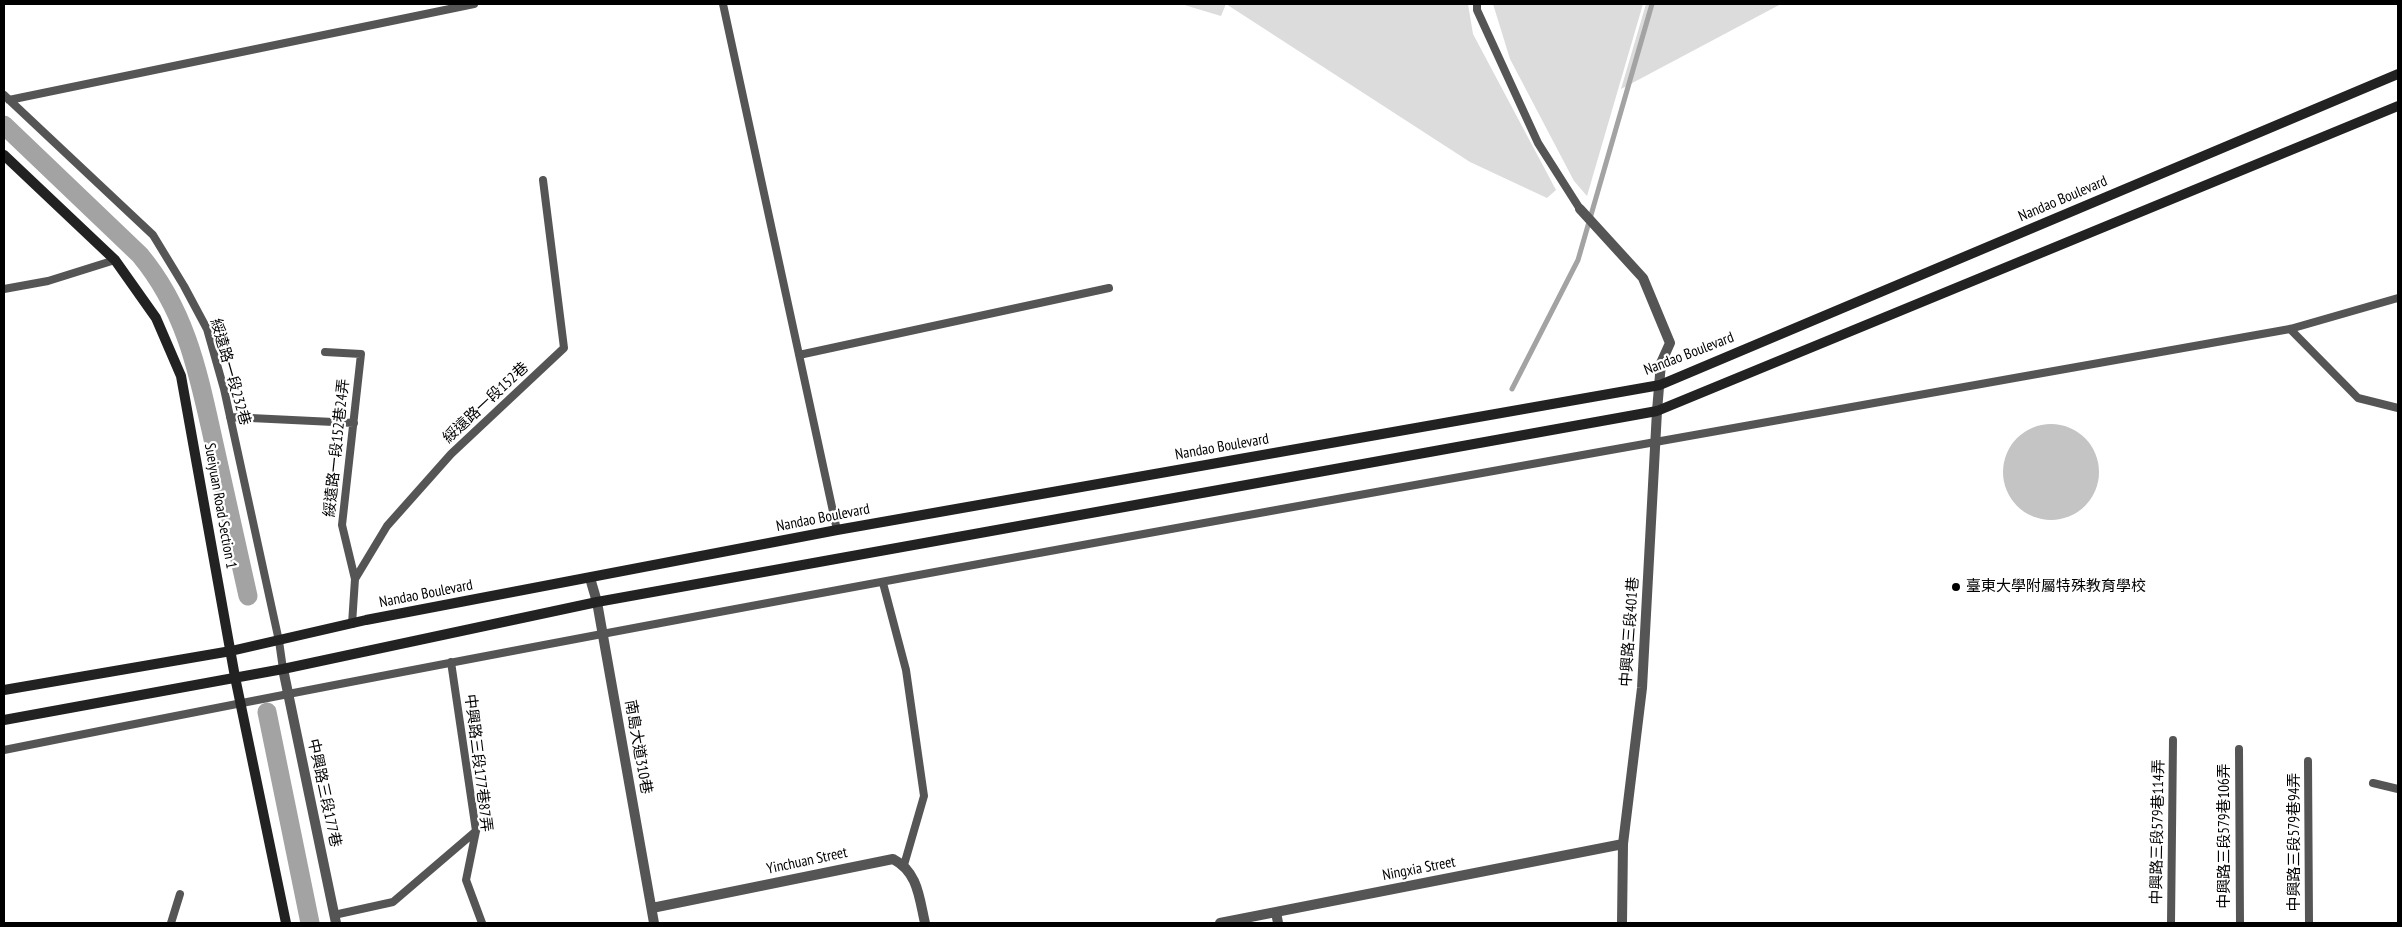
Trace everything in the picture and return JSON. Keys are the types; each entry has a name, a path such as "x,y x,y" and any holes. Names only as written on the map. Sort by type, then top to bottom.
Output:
{"street":[{"name":"Nandao Boulevard","path":"4,690 231,651 352,624 837,530 1660,385 2398,74"},
{"path":"4,720 235,676 283,669 597,602 1657,411 2398,106"},
{"name":"Sueiyuan Road Section 1","path":"4,155 115,260 156,318 180,376 240,702 286,923"},
{"name":"中興路三段401巷","path":"1580,209 1643,278 1670,343 1661,363 1657,411 1642,688 1623,844 1622,923"},
{"name":"南島大道310巷","path":"590,578 603,634 654,923"},
{"name":"中興路三段177巷","path":"283,669 335,919"},
{"name":"Ningxia Street","path":"1220,923 1623,844"},
{"name":"Yinchuan Street","path":"652,908 893,859 904,865"},
{"path":"904,865 915,879 925,923"},
{"path":"1276,912 1278,923"}],"lane":[{"path":"7,98 474,4"},
{"path":"723,4 837,530"},
{"path":"1477,4 1477,10 1497,56 1538,143 1580,209"},
{"name":"綏遠路一段232巷","path":"7,98 153,235 184,286 207,330 230,417 279,641 283,669"},
{"name":"綏遠路一段152巷","path":"352,624 355,579 387,526 451,454 564,348 543,180"},
{"path":"4,289 48,281 115,260"},
{"path":"799,354 1109,288"},
{"path":"4,750 288,692 1656,442 2290,329 2398,298"},
{"path":"2290,329 2358,398 2398,408"},
{"name":"綏遠路一段152巷24弄","path":"325,352 361,354 342,525 355,579"},
{"path":"230,417 354,423"},
{"path":"883,583 906,670 924,796 904,865"},
{"name":"中興路三段177巷87弄","path":"451,662 476,831 466,880 482,923"},
{"name":"中興路三段579巷114弄","path":"2171,923 2173,740"},
{"name":"中興路三段579巷106弄","path":"2239,749 2240,923"},
{"name":"中興路三段579巷94弄","path":"2308,761 2309,923"},
{"path":"2372,783 2398,789"},
{"path":"335,919 393,902 476,831"},
{"path":"171,923 180,894"}],"shaded area":[{"path":"1181,4 1226,4 1221,16"},
{"path":"1226,4 1468,4 1473,34 1556,190 1547,198 1470,162"},
{"path":"1493,4 1643,4 1587,196 1574,181 1510,59"},
{"path":"1646,4 1781,4 1621,89"}],"building":[{"path":"2051,424 2069,427 2085,438 2096,454 2099,472 2096,490 2085,506 2069,517 2051,520 2033,517 2017,506 2006,490 2003,472 2006,454 2017,438 2033,427"}],"waterway":[{"path":"1512,389 1578,260 1652,4"},
{"path":"4,125 140,255 170,300 181,323 197,371 248,596"},
{"path":"267,712 310,923"}],"place":[{"name":"臺東大學附屬特殊教育學校","path":"1956,587"}]}
